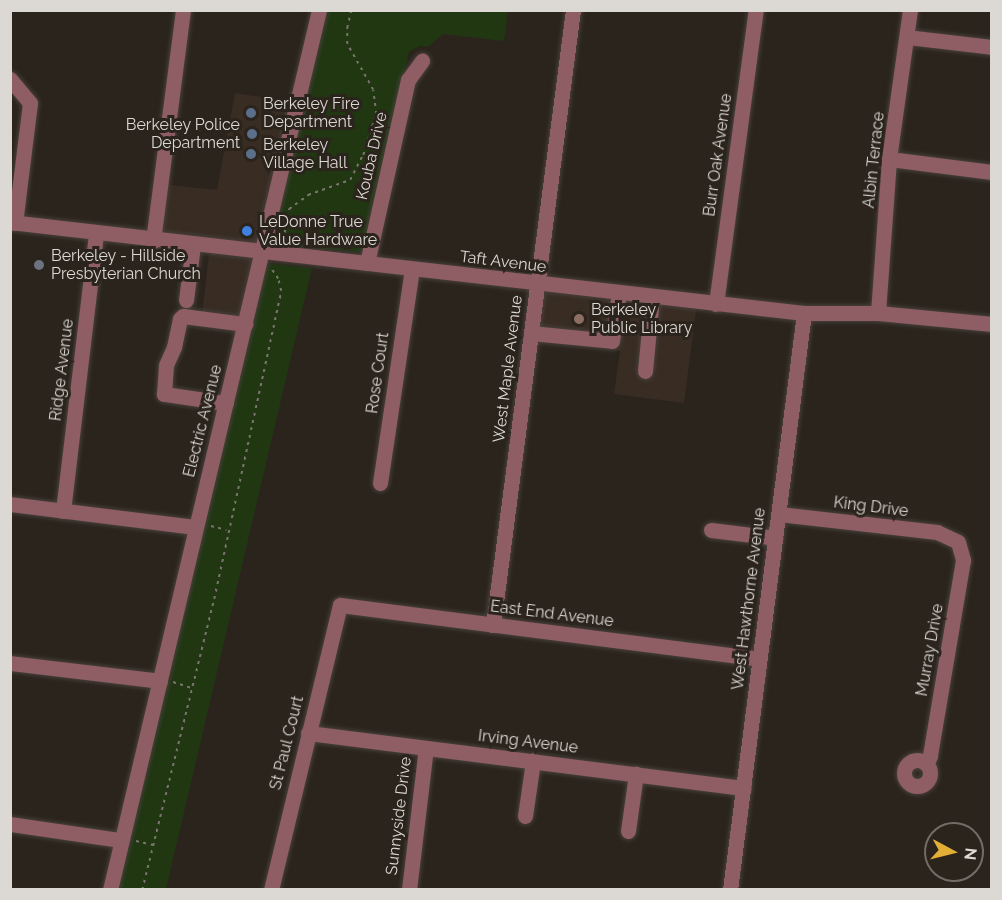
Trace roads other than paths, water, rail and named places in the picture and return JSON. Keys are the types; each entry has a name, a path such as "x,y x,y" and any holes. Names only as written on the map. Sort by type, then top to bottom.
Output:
{"street":[{"path":"153,241 183,10"},
{"name":"Electric Avenue","path":"110,890 195,524 320,10"},
{"name":"West Maple Avenue","path":"493,625 573,10"},
{"name":"Burr Oak Avenue","path":"716,304 756,10"},
{"name":"Albin Terrace","path":"878,313 889,159 910,10"},
{"path":"907,37 992,48"},
{"name":"Kouba Drive","path":"367,263 408,80 422,61"},
{"path":"10,79 30,103 13,223"},
{"path":"889,159 992,172"},
{"name":"Taft Avenue","path":"13,223 153,241 367,263 716,304 804,313 878,313 992,324"},
{"name":"Ridge Avenue","path":"63,511 96,234"},
{"path":"186,300 193,245"},
{"name":"Rose Court","path":"381,483 412,269"},
{"path":"531,333 612,341 619,293"},
{"path":"645,371 652,297"},
{"name":"West Hawthorne Avenue","path":"730,890 804,313"},
{"path":"226,403 164,394 166,365 174,348 180,319 183,316 245,324"},
{"path":"10,504 195,524"},
{"name":"King Drive","path":"779,514 937,532 958,542"},
{"path":"711,530 776,538"},
{"name":"Murray Drive","path":"926,764 930,756 963,560 958,542"},
{"name":"East End Avenue","path":"340,605 759,659"},
{"name":"St Paul Court","path":"271,890 340,605"},
{"path":"10,663 160,679"},
{"name":"Irving Avenue","path":"308,733 744,788"},
{"name":"Sunnyside Drive","path":"409,890 426,748"},
{"path":"525,816 533,761"},
{"path":"628,831 636,774"},
{"path":"10,824 121,838"}],"place":[{"name":"Berkeley Fire Department","path":"251,113"},
{"name":"Berkeley Police Department","path":"252,134"},
{"name":"Berkeley Village Hall","path":"251,154"},
{"name":"LeDonne True Value Hardware","path":"247,231"},
{"name":"Berkeley - Hillside Presbyterian Church","path":"39,265"},
{"name":"Berkeley Public Library","path":"579,319"}]}
